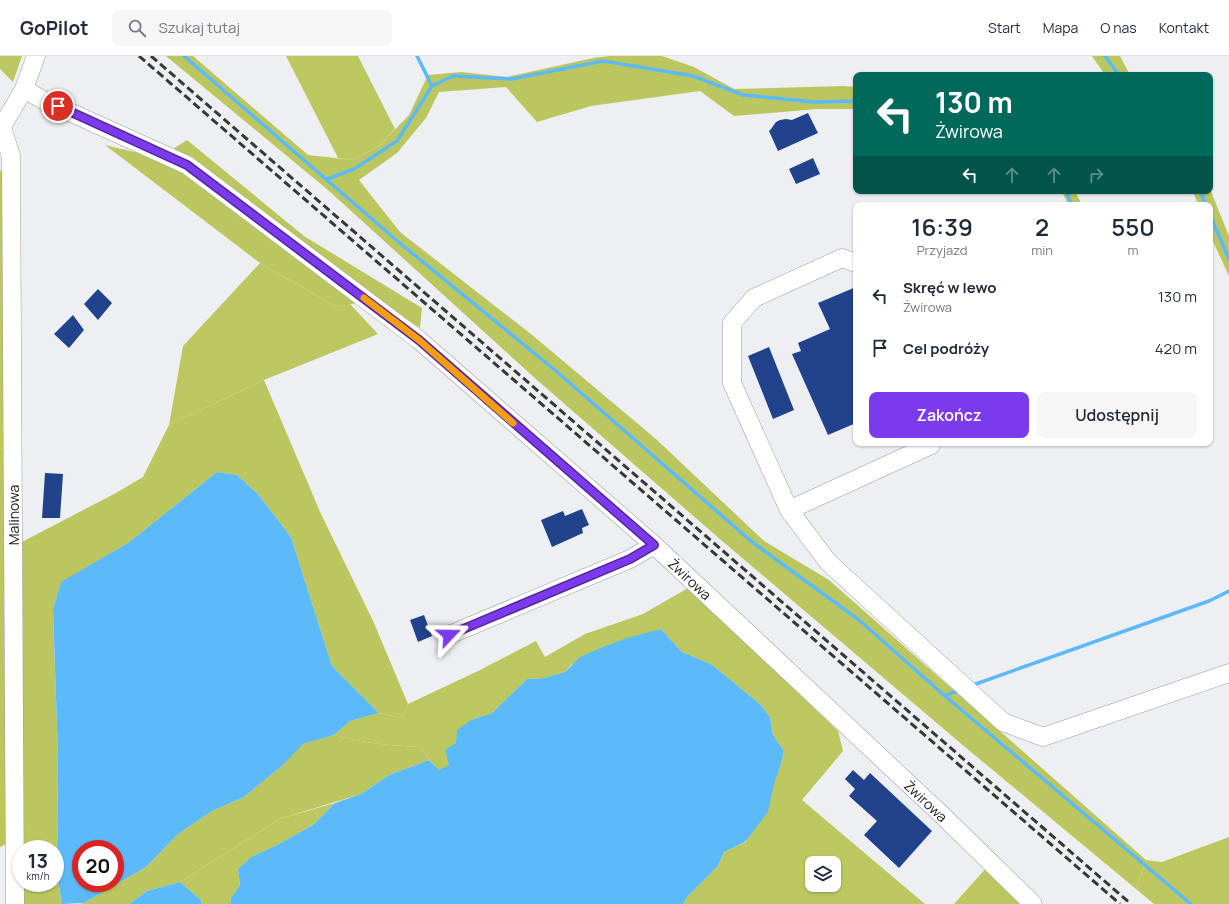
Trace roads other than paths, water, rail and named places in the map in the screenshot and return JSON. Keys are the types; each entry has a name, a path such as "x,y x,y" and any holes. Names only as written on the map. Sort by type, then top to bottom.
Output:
{"street":[{"path":"1,128 24,89 36,56"},
{"name":"Żwirowa","path":"24,89 44,100 187,165 419,340 654,545 942,815 1033,904"},
{"name":"Malinowa","path":"1,128 12,156 15,904"},
{"path":"853,262 842,258 754,298 732,323 732,383 789,510 828,562 1003,722 1043,737 1229,672"},
{"path":"789,510 929,446"},
{"path":"449,635 630,559 654,545"}],"water":[{"path":"217,472 237,475 258,494 291,537 332,666 379,713 350,721 334,735 303,744 283,765 244,797 212,811 178,834 146,867 124,880 124,840 72,840 72,892 103,892 84,903 62,904 60,892 64,892 64,840 57,840 58,757 53,609 61,582 128,543"},
{"path":"661,629 682,652 711,664 760,704 770,717 773,735 784,751 774,784 768,812 745,842 724,852 718,866 688,896 683,904 230,904 231,898 240,885 238,869 251,857 277,845 313,825 335,803 361,794 389,775 429,760 439,770 449,765 445,750 456,743 457,730 471,720 492,713 527,679 544,678 565,672 580,657 627,638"},
{"path":"180,882 201,900 202,904 129,904 147,891"}],"waterway":[{"path":"184,56 395,239 556,371 752,542 859,620 945,696 1191,904"},
{"path":"417,56 432,86"},
{"path":"1105,56 1117,72"},
{"path":"327,179 354,169 397,141 432,86 453,76 512,79 603,61 693,76 743,95 814,102 853,101"},
{"path":"1067,194 1071,202"},
{"path":"1201,194 1205,202"},
{"path":"1213,222 1229,259"},
{"path":"973,685 1209,601 1229,591"},
{"path":"945,696 957,691"}],"railway":[{"path":"139,56 1120,904"},
{"path":"151,56 1131,904"}]}
